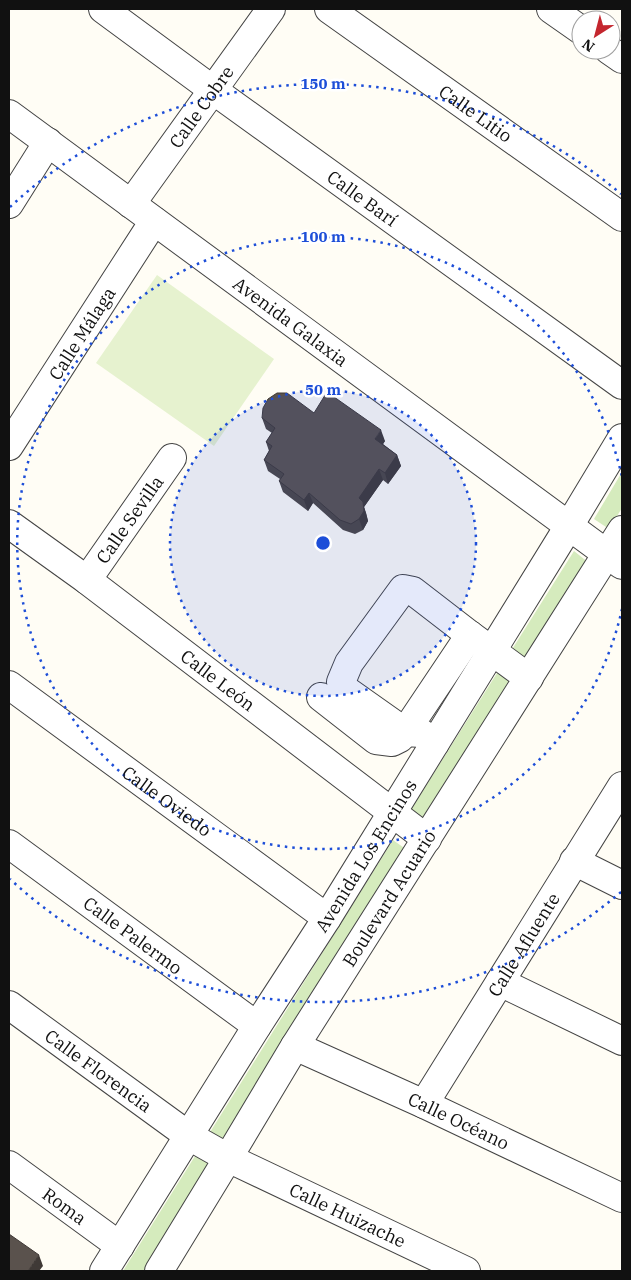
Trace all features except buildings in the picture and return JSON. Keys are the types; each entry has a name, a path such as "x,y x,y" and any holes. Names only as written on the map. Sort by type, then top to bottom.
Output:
{"street":[{"name":"Calle Barí","path":"103,9 622,386"},
{"name":"Calle Cobre","path":"131,204 271,9"},
{"name":"Calle Litio","path":"329,9 622,217"},
{"path":"552,9 571,23"},
{"name":"Avenida Galaxia","path":"9,114 614,560"},
{"path":"9,204 48,142"},
{"name":"Calle Málaga","path":"9,446 154,221"},
{"name":"Avenida Los Encinos","path":"104,1271 327,918 570,526 622,438"},
{"name":"Calle Sevilla","path":"87,580 172,458"},
{"name":"Calle León","path":"9,524 87,580 427,840"},
{"name":"Boulevard Acuario","path":"166,1269 228,1158 295,1046 529,678 614,560 622,530"},
{"path":"435,743 420,733 405,732 344,687 340,682 349,663 403,589 414,591 529,678"},
{"path":"321,697 376,740 392,742 400,738 405,732 470,635"},
{"name":"Calle Oviedo","path":"9,685 327,918"},
{"name":"Calle Afluente","path":"424,1104 574,860 622,786"},
{"name":"Calle Palermo","path":"9,844 257,1026"},
{"path":"574,860 622,886"},
{"path":"500,982 622,1041"},
{"name":"Calle Florencia","path":"9,1005 188,1136 228,1158"},
{"name":"Calle Océano","path":"295,1046 424,1104 622,1198"},
{"name":"Calle Huizache","path":"228,1158 466,1271"},
{"name":"Roma","path":"9,1165 120,1246"}],"green space":[{"path":"157,275 274,359 214,446 96,363"},
{"path":"622,472 622,508 609,529 594,519"},
{"path":"574,551 589,563 425,823 410,811"},
{"path":"393,840 407,850 146,1271 123,1271"}]}
